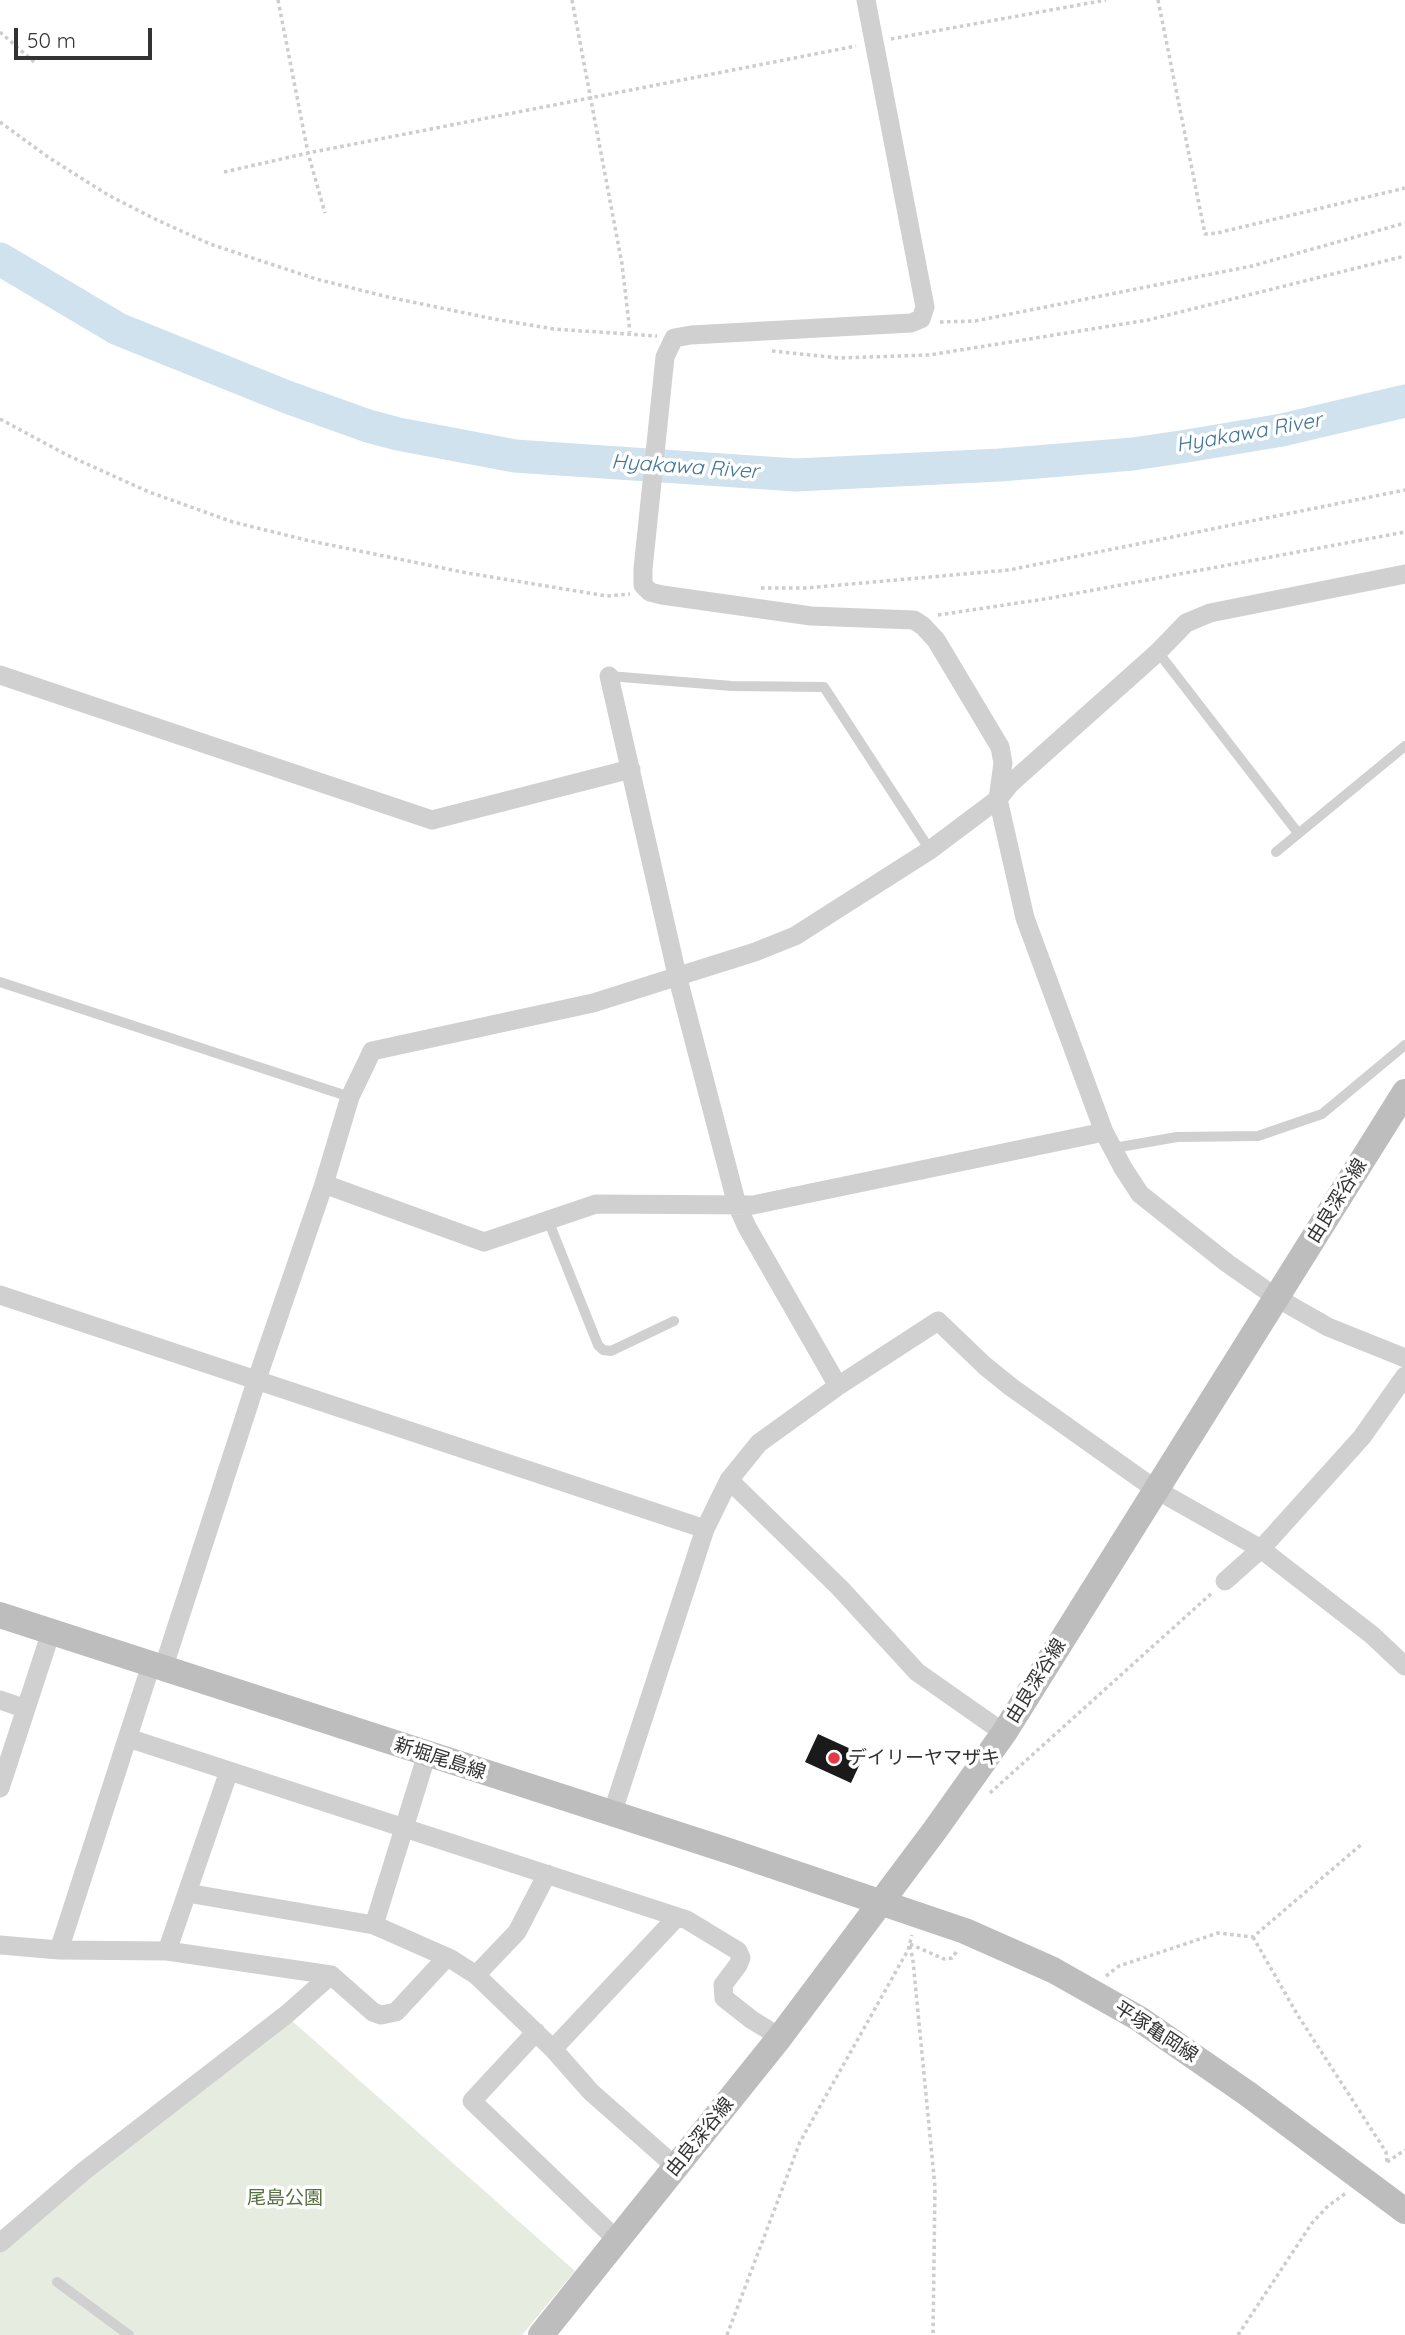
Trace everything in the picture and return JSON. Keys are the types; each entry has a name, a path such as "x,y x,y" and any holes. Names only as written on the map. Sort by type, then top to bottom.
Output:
{"main road":[{"name":"由良深谷線","path":"541,2335 780,2037 1004,1733 1405,1092"},
{"name":"新堀尾島線","path":"0,1615 881,1901"},
{"name":"平塚亀岡線","path":"881,1901 965,1931 1043,1965 1138,2018 1405,2211"}],"street":[{"path":"866,0 923,290 925,307 921,319 911,323 718,333 674,338 665,357 643,585 650,592 662,595 811,616 914,620 936,640 1000,747 1003,763 998,799 1025,918 1109,1140 1123,1168 1140,1194 1227,1264 1277,1298 1328,1327 1405,1359"},
{"path":"59,1950 128,1738 157,1667 324,1184 350,1097 372,1051 593,1003 743,956 795,936 930,850 998,799 1010,784 1158,652 1186,623 1210,613 1405,574"},
{"path":"0,675 432,820 631,769"},
{"path":"609,676 677,975 737,1205 838,1386"},
{"path":"324,1184 484,1242 596,1204 753,1205 1109,1140"},
{"path":"0,1295 705,1529"},
{"path":"612,1814 705,1529 729,1480 759,1443 838,1386 938,1321 1011,1387 1155,1489 1261,1549 1372,1635 1405,1666"},
{"path":"1225,1581 1261,1549 1362,1437 1405,1376"},
{"path":"729,1480 840,1588 917,1671 1004,1733"},
{"path":"0,1788 51,1632"},
{"path":"0,1700 26,1709"},
{"path":"128,1738 687,1920 737,1951 741,1958 723,1985 724,1998 780,2037"},
{"path":"374,1925 427,1754"},
{"path":"167,1951 229,1771"},
{"path":"476,1975 517,1932 547,1874"},
{"path":"187,1893 374,1925 447,1957 476,1975 553,2049 591,2092 676,2167"},
{"path":"553,2049 677,1917"},
{"path":"0,1945 59,1950 167,1951 331,1975 373,2012 381,2015 396,2012 447,1957"},
{"path":"0,2243 84,2171 287,2014 331,1975"},
{"path":"536,2032 472,2101 617,2240"}],"lane":[{"path":"1158,652 1298,833"},
{"path":"609,676 733,686 824,687 930,850"},
{"path":"1276,852 1405,746"},
{"path":"0,982 350,1097"},
{"path":"1109,1140 1258,1136 1322,1114 1405,1045"},
{"path":"548,1220 598,1345 603,1350 611,1351 674,1321"},
{"path":"57,2282 129,2335"}],"path":[{"path":"278,0 308,153 324,213"},
{"path":"572,0 622,264 629,332"},
{"path":"224,172 589,97 1106,0"},
{"path":"1158,0 1205,234 1405,188"},
{"path":"0,33 34,62"},
{"path":"0,122 48,157 108,195 155,219 222,248 316,279 482,317 554,329 629,332 674,338"},
{"path":"921,319 938,322 975,321 1252,266 1405,223"},
{"path":"772,351 839,358 929,355 1148,320 1405,256"},
{"path":"0,419 67,455 149,492 233,522 467,573 607,596"},
{"path":"752,589 806,588 1009,570 1405,490"},
{"path":"914,620 1051,598 1405,532"},
{"path":"981,1801 1225,1581"},
{"path":"1094,1992 1105,1977 1119,1966 1217,1933 1253,1937 1363,1843"},
{"path":"910,1944 944,1958 952,1958 965,1931"},
{"path":"727,2335 800,2142 908,1950 912,1933"},
{"path":"1253,1937 1297,2014 1386,2152 1387,2162"},
{"path":"910,1944 935,2187 933,2335"},
{"path":"1238,2335 1312,2223 1352,2185 1374,2175 1405,2150"}],"green space":[{"name":"尾島公園","path":"291,2020 575,2271 522,2335 0,2335 0,2250 87,2176"}],"building":[{"name":"デイリーヤマザキ","path":"818,1734 864,1755 851,1783 805,1762"}],"waterway":[{"name":"Hyakawa River","path":"0,259 118,329 287,397 398,434 515,456 796,475 1000,465 1133,454 1187,446 1282,430 1405,401"}],"place":[{"name":"デイリーヤマザキ","path":"834,1758"}]}
